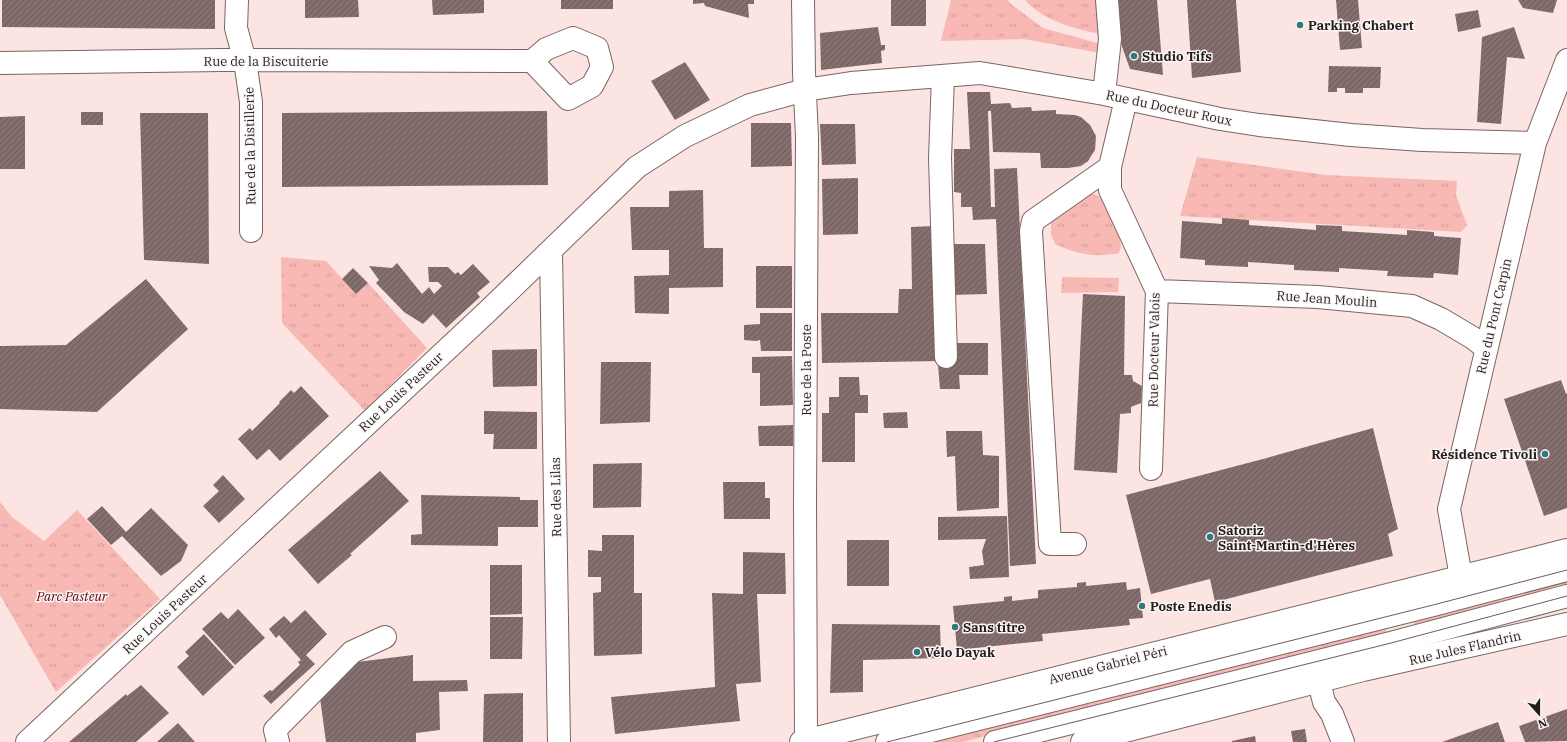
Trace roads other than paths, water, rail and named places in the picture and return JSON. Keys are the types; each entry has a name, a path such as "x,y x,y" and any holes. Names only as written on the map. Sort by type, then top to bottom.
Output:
{"street":[{"name":"Rue de la Distillerie","path":"236,0 236,28 245,61 251,102 251,231"},
{"name":"Rue de la Poste","path":"803,0 807,137 806,597 804,741"},
{"path":"1104,94 1110,40 1107,0"},
{"name":"Rue du Pont Carpin","path":"1460,577 1449,509 1535,143 1567,60"},
{"name":"Rue de la Biscuiterie","path":"0,63 532,61"},
{"name":"Rue du Docteur Roux","path":"805,90 851,83 980,73 1104,94 1220,119 1351,135 1422,140 1535,143"},
{"path":"943,76 940,158 946,358"},
{"name":"Rue Louis Pasteur","path":"27,742 551,251 637,167 685,136 750,105 805,90"},
{"name":"Rue Docteur Valois","path":"1126,99 1110,167 1110,190 1157,291 1151,468"},
{"path":"1075,544 1050,544 1031,231 1033,221 1110,167"},
{"name":"Rue des Lilas","path":"551,251 559,742"},
{"name":"Rue Jean Moulin","path":"1157,291 1318,296 1412,306 1473,338 1486,348"},
{"path":"1460,577 1567,550"},
{"name":"Avenue Gabriel Péri","path":"887,742 1567,570"},
{"name":"Avenue Gabriel Péri","path":"804,741 1460,577"},
{"name":"Rue Jules Flandrin","path":"995,742 1376,646 1567,596"},
{"name":"Rue Jules Flandrin","path":"1319,682 1363,670 1567,624"},
{"path":"278,742 275,730 352,652 385,637"},
{"path":"1082,742 1319,682 1324,702 1332,714 1343,742"}],"tram line":[{"path":"887,742 1567,570"},
{"path":"994,742 1391,643 1567,596"}],"place":[{"name":"Parking Chabert","path":"1300,25"},
{"name":"Studio Tifs","path":"1134,56"},
{"name":"Résidence Tivoli","path":"1545,454"},
{"name":"Satoriz Saint-Martin-d'Hères","path":"1210,537"},
{"name":"Poste Enedis","path":"1142,606"},
{"name":"Sans titre","path":"955,627"},
{"name":"Vélo Dayak","path":"917,652"}],"park label":[{"name":"Parc Pasteur","path":"72,596"}]}
